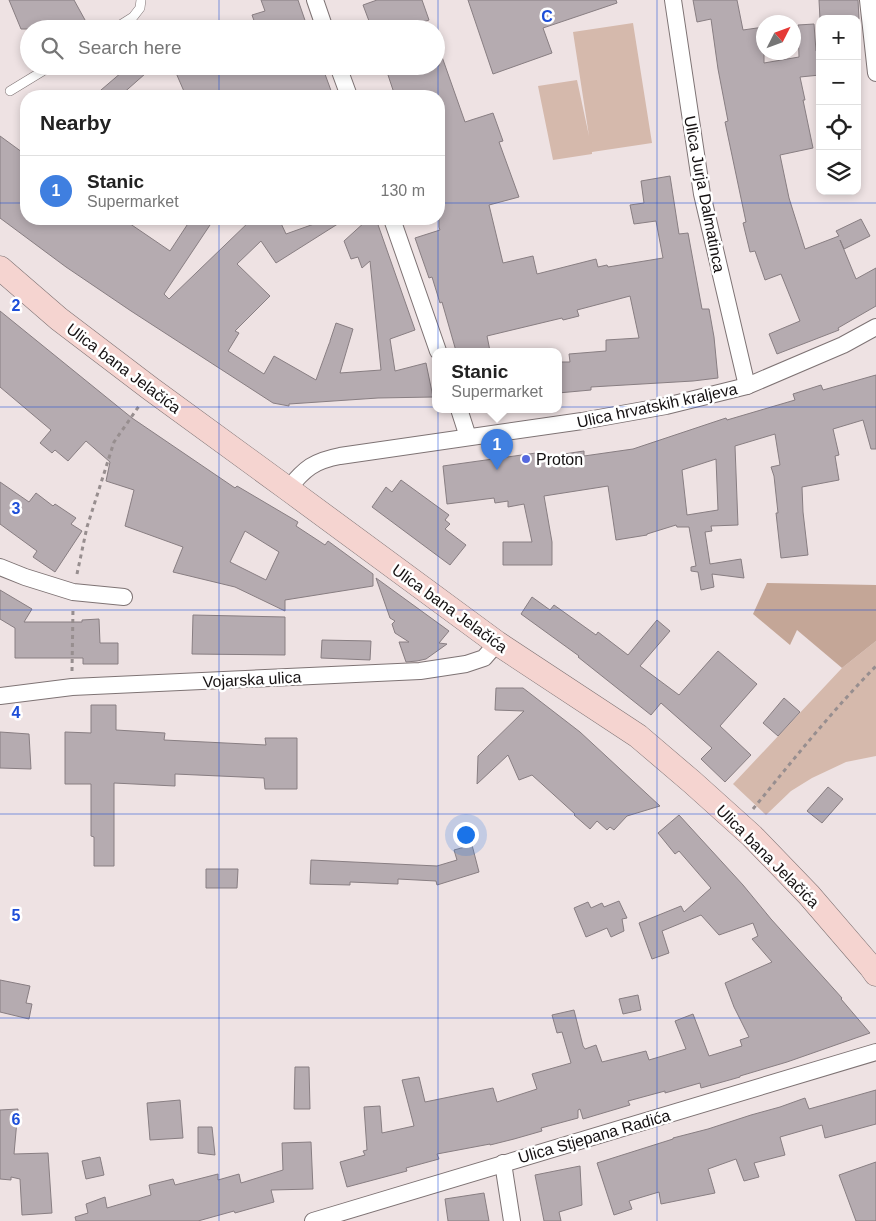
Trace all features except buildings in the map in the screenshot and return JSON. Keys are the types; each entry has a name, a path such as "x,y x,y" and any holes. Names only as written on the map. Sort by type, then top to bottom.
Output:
{"main road":[{"name":"Ulica bana Jelačića","path":"0,268 59,319 151,389 497,643 638,736 752,836 809,895 876,974"}],"street":[{"path":"315,0 322,20"},
{"name":"Ulica Jurja Dalmatinca","path":"672,0 702,194 747,386"},
{"path":"868,0 876,73"},
{"path":"341,75 347,90"},
{"path":"394,225 437,348"},
{"name":"Ulica hrvatskih kraljeva","path":"288,489 311,465 326,459 601,418 666,406 747,386 842,345 876,327"},
{"path":"459,413 468,437"},
{"path":"0,567 73,592 124,598"},
{"name":"Vojarska ulica","path":"0,696 72,687 420,671 466,664 484,658 497,643"},
{"name":"Ulica Stjepana Radića","path":"313,1221 876,1052"},
{"path":"503,1163 512,1221"}],"lane":[{"path":"128,20 140,8 141,0"},
{"path":"10,91 36,75"}],"path":[{"path":"72,687 73,592 87,527 114,442 151,389"},
{"path":"740,825 853,689 876,666"}],"shaded area":[{"path":"633,23 652,143 553,160 538,86 577,80 589,136 573,32"},
{"path":"767,583 876,585 876,641 842,668 797,630 790,645 753,614"},
{"path":"876,641 876,756 846,762 812,778 791,791 766,815 733,784 842,668"}],"place":[{"name":"Proton","path":"526,459"},
{"name":"Stanic","path":"497,470"}]}
